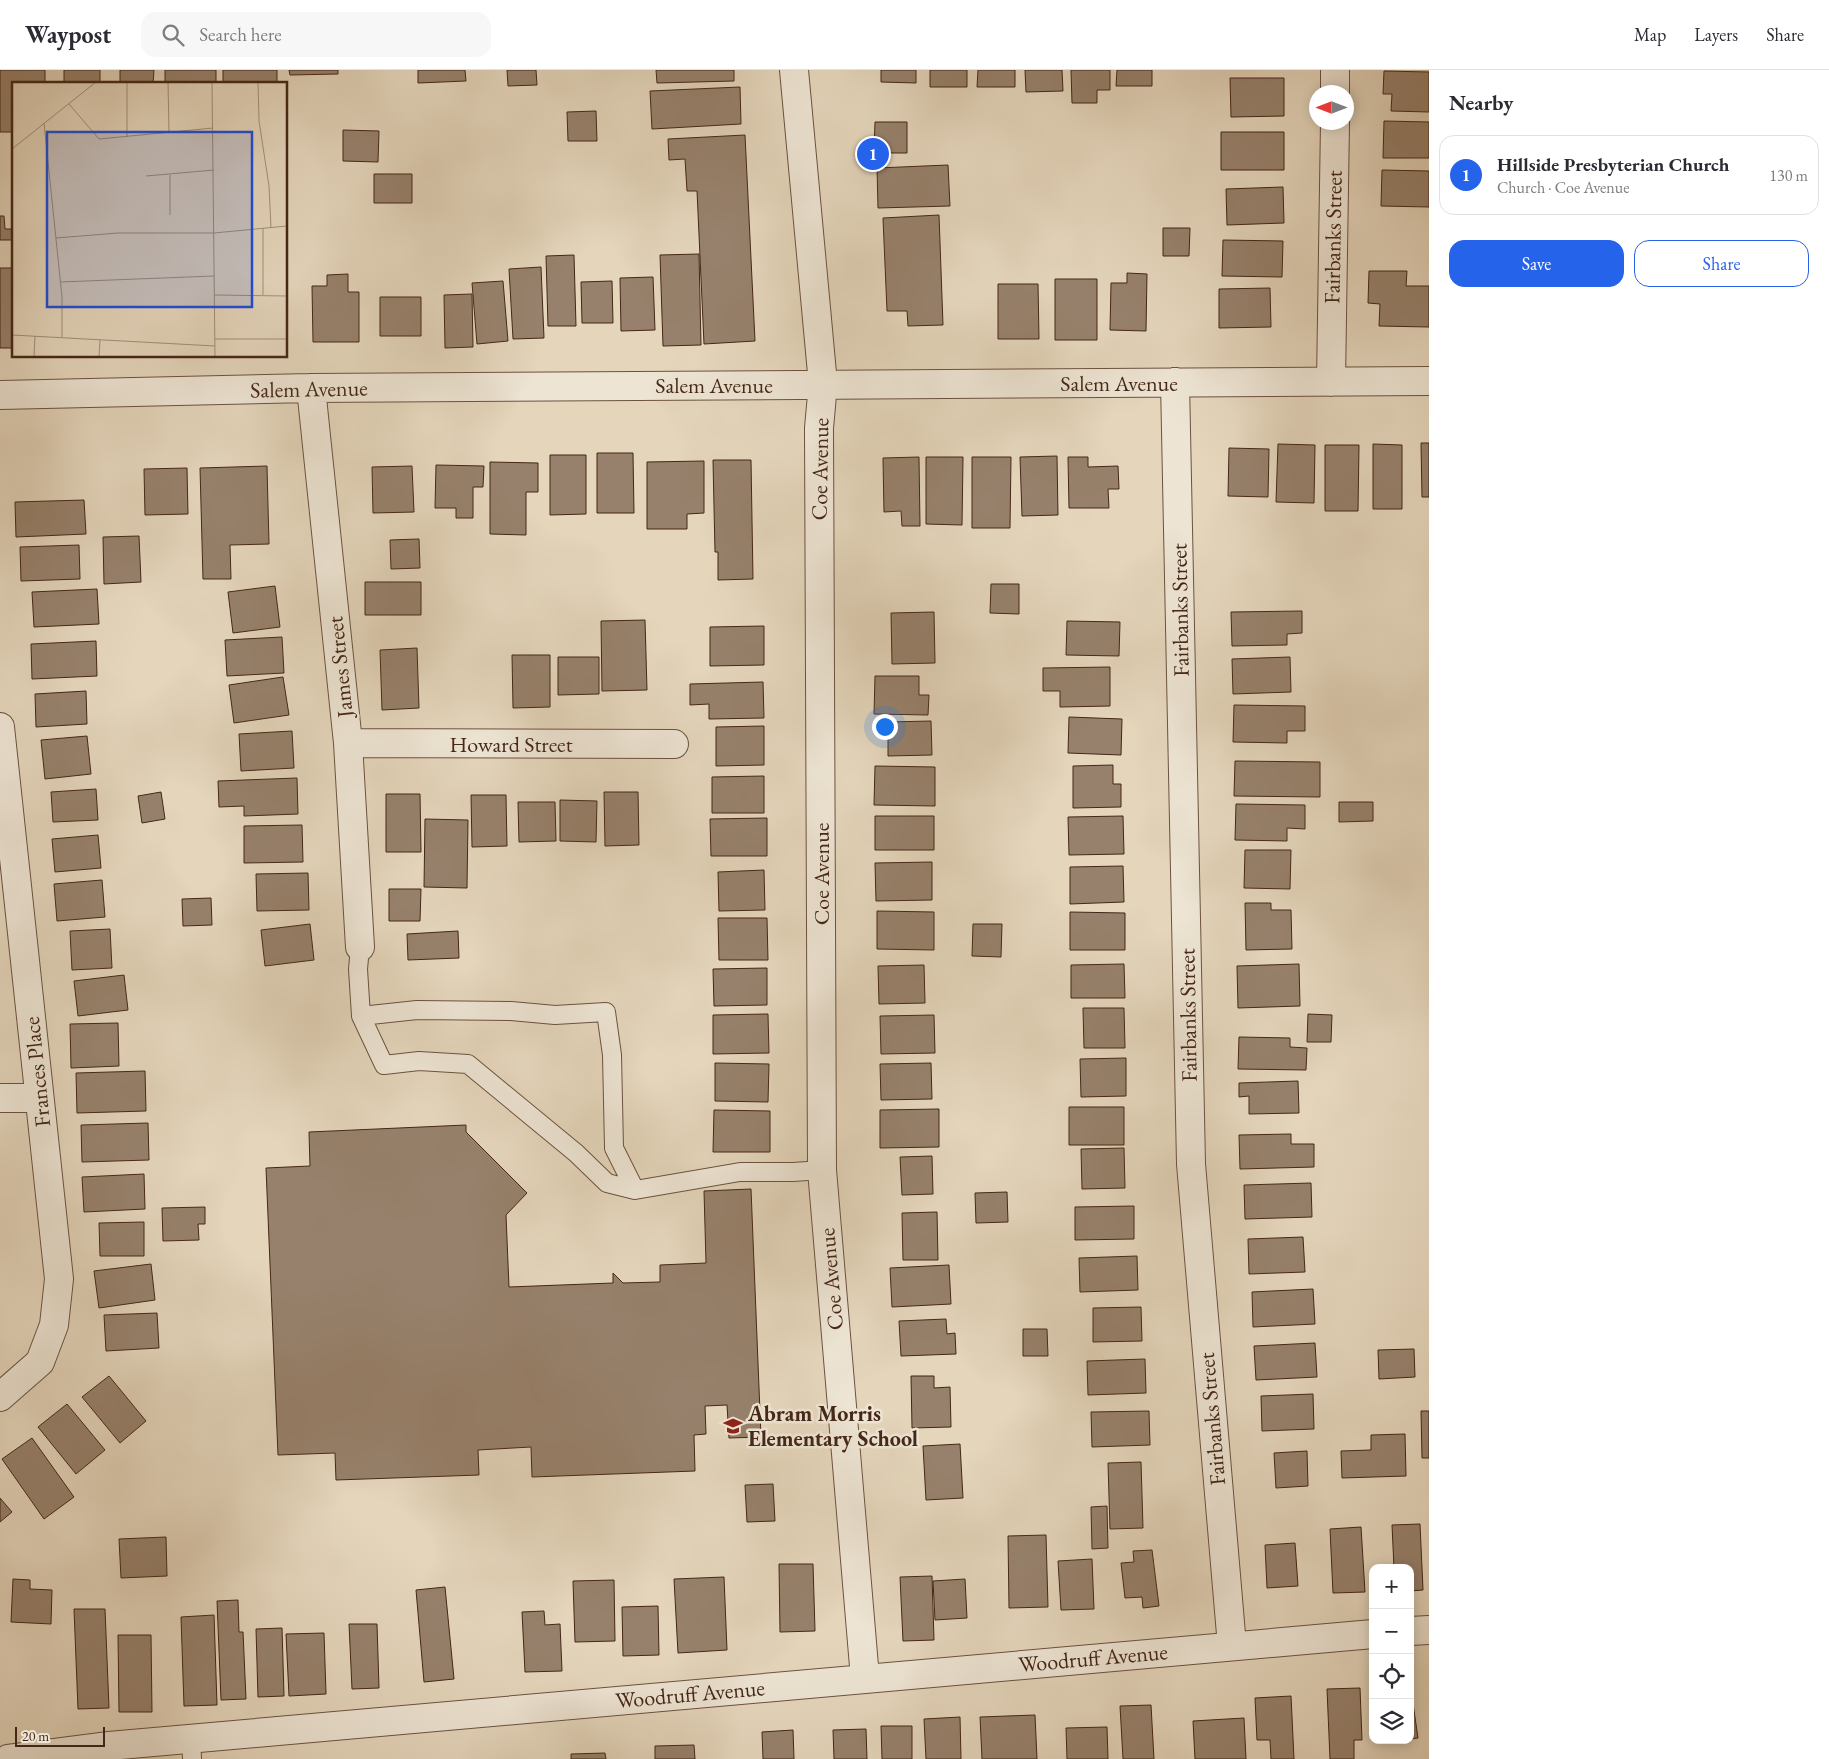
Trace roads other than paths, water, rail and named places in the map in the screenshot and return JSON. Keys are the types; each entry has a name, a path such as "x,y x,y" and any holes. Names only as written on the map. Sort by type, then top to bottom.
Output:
{"street":[{"name":"Coe Avenue","path":"794,70 822,384 819,428 822,1170 865,1678"},
{"path":"1335,70 1335,85"},
{"name":"Fairbanks Street","path":"1331,382 1334,130"},
{"name":"Salem Avenue","path":"0,395 311,388 1429,381"},
{"name":"Fairbanks Street","path":"1175,382 1190,1164 1232,1646"},
{"name":"James Street","path":"311,388 348,743 360,946"},
{"name":"Howard Street","path":"348,743 674,744"},
{"name":"Frances Place","path":"0,1397 40,1362 54,1325 59,1279 1,744"},
{"path":"0,1098 39,1098"},
{"path":"1414,1631 1429,1630"},
{"name":"Woodruff Avenue","path":"8,1759 191,1749 865,1678 1369,1634"}],"lane":[{"path":"360,946 358,969 361,1016 384,1065 419,1061 468,1064 576,1153 607,1183 635,1190 740,1172 822,1170"},
{"path":"361,1016 417,1010 511,1011 555,1015 606,1012 612,1055 614,1148 635,1190"}],"place":[{"name":"Hillside Presbyterian Church","path":"873,154"},
{"name":"Abram Morris Elementary School","path":"733,1426"}]}
